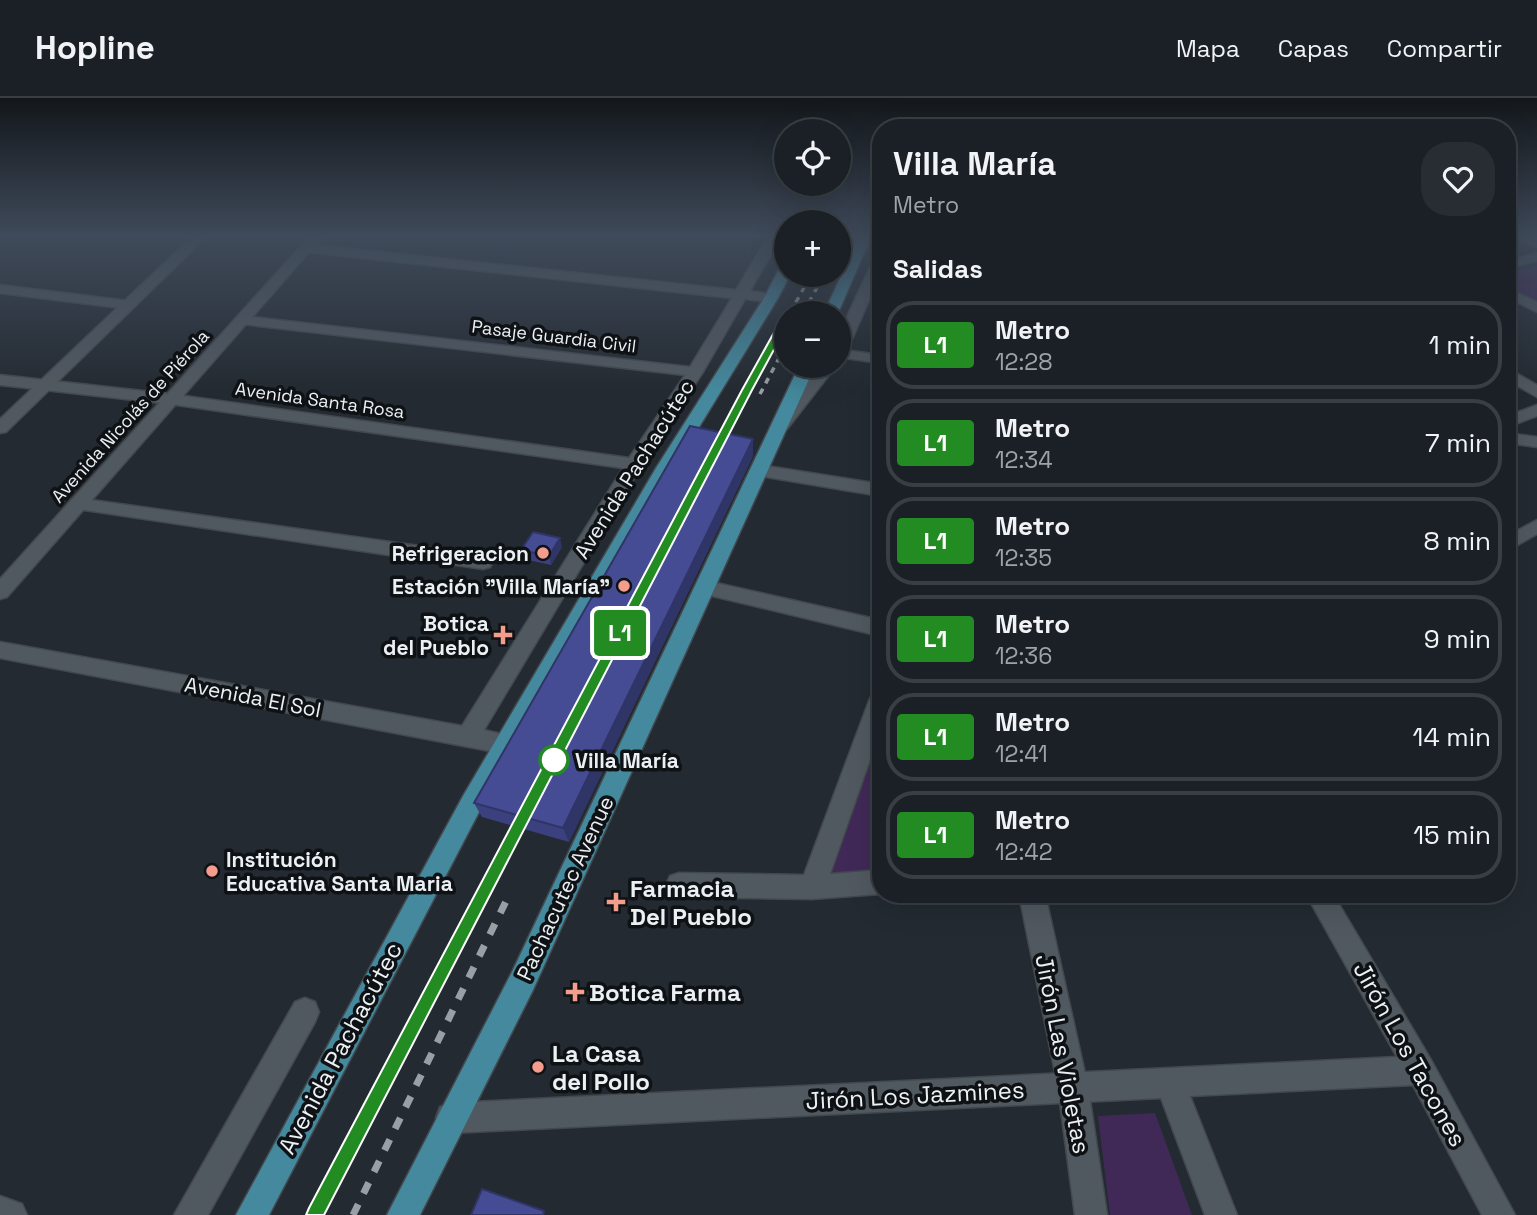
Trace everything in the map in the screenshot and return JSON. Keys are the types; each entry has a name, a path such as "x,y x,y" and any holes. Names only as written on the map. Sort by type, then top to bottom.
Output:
{"main road":[{"path":"506,744 665,468 777,287"},
{"name":"Pachacutec Avenue","path":"403,1215 523,980 802,378"},
{"name":"Avenida Pachacútec","path":"252,1215 379,973 506,744"}],"street":[{"path":"0,428 148,287"},
{"name":"Avenida Nicolás de Piérola","path":"0,592 271,287"},
{"path":"669,287 771,298"},
{"name":"Avenida Pachacútec","path":"468,737 634,464 695,372 746,287"},
{"path":"0,289 129,305"},
{"path":"851,330 872,289"},
{"path":"1516,297 1537,308"},
{"name":"Pasaje Guardia Civil","path":"242,320 695,372"},
{"path":"851,355 872,358"},
{"path":"781,425 818,378"},
{"path":"1516,379 1537,392"},
{"name":"Avenida Santa Rosa","path":"0,380 170,399 634,464"},
{"path":"1516,418 1537,410"},
{"path":"1516,439 1537,442"},
{"path":"760,471 872,489"},
{"path":"77,504 482,562"},
{"path":"1516,539 1537,526"},
{"path":"707,587 872,626"},
{"name":"Avenida El Sol","path":"0,650 506,744"},
{"path":"812,887 872,723"},
{"path":"679,885 812,887 872,883"},
{"name":"Jirón Las Violetas","path":"1034,903 1073,1087 1090,1215"},
{"name":"Jirón Los Tacones","path":"1323,903 1421,1070 1499,1215"},
{"path":"190,1215 305,1012"},
{"name":"Jirón Los Jazmines","path":"451,1118 1421,1070"},
{"path":"1170,1083 1221,1215"},
{"path":"0,1212 11,1215"}],"shaded area":[{"path":"1516,287 1537,287 1537,304 1516,293"},
{"path":"872,754 872,872 827,876"},
{"path":"1155,1113 1192,1215 1110,1215 1098,1116"}],"building":[{"path":"690,426 753,439 563,828 474,803"},
{"path":"533,532 560,538 549,556 521,550"},
{"path":"482,1189 544,1211 543,1215 471,1215"}],"railway":[{"path":"797,301 804,287"},
{"path":"810,301 817,287"},
{"path":"747,390 774,342"},
{"path":"760,394 774,368"},
{"path":"316,1215 487,889"},
{"path":"353,1215 510,893"}],"metro line":[{"name":"L1","path":"316,1215 774,342"}],"place":[{"name":"Refrigeracion","path":"543,553"},
{"name":"Estación \"Villa María\"","path":"624,586"},
{"name":"Botica del Pueblo","path":"503,635"},
{"name":"Villa María","path":"554,760"},
{"name":"Institución Educativa Santa Maria","path":"212,871"},
{"name":"Farmacia Del Pueblo","path":"616,902"},
{"name":"Botica Farma","path":"575,992"},
{"name":"La Casa del Pollo","path":"538,1067"}]}
